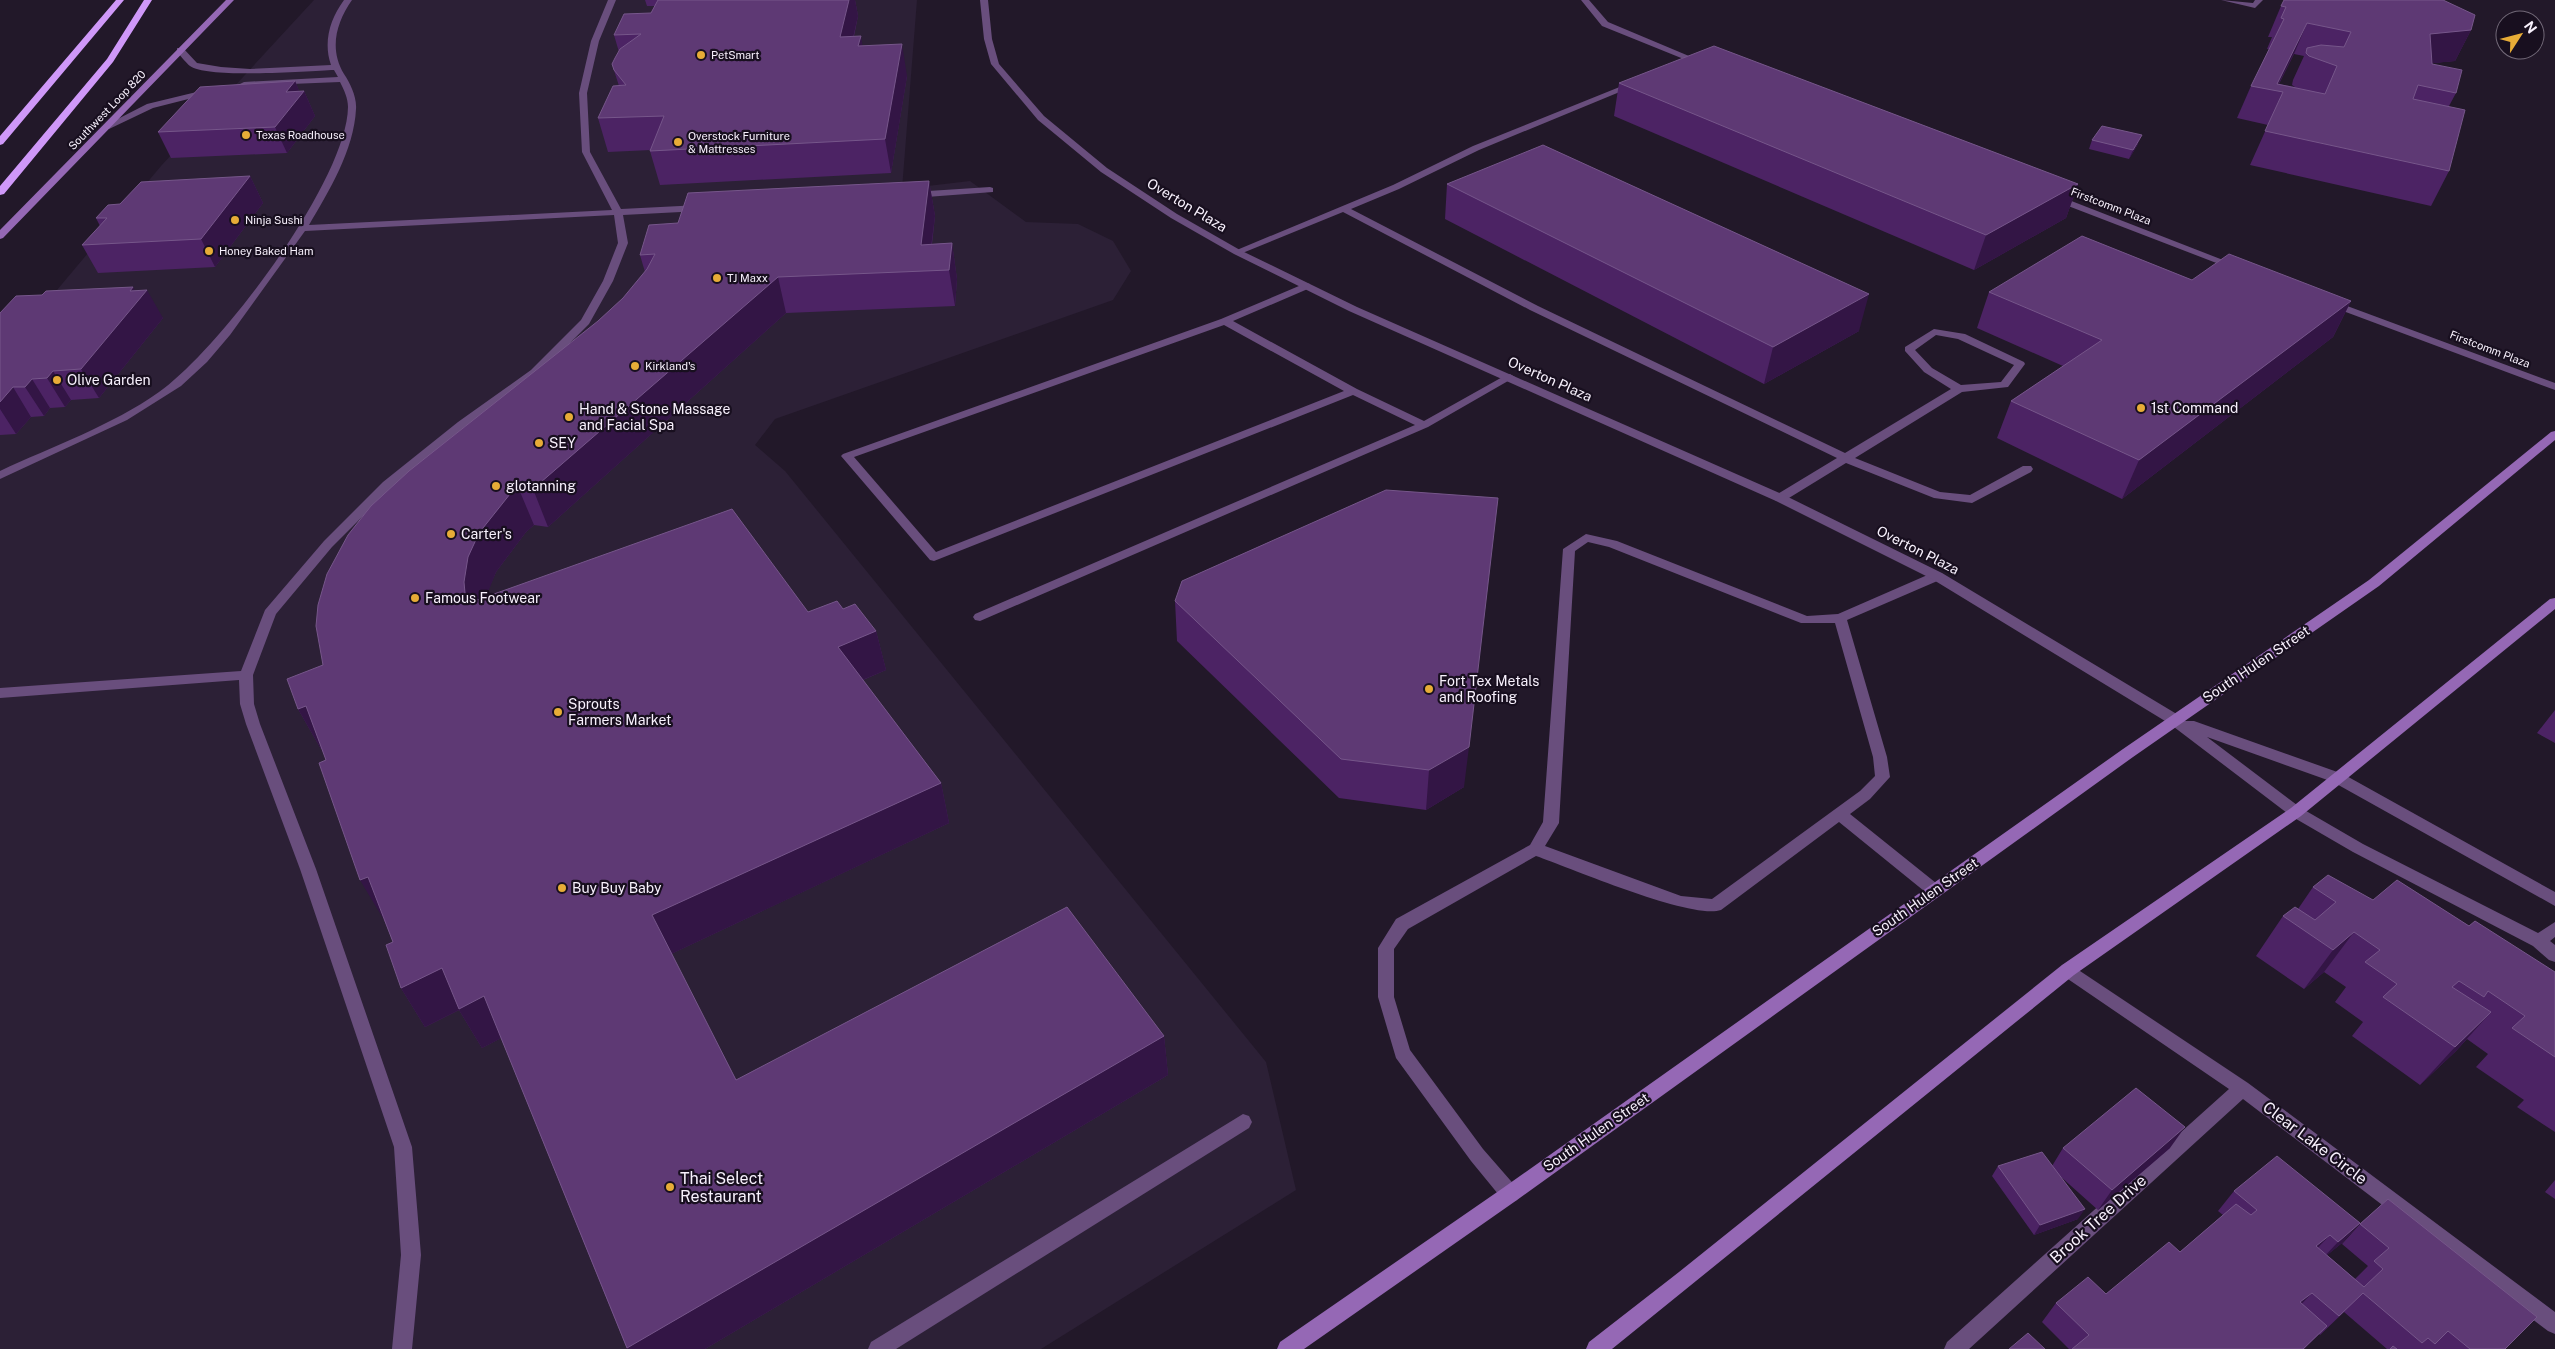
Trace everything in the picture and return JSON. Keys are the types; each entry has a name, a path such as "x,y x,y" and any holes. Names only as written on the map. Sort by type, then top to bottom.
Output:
{"highway":[{"path":"0,142 120,0"},
{"path":"0,192 104,67 148,0"}],"main road":[{"name":"Southwest Loop 820","path":"0,236 230,0"},
{"name":"South Hulen Street","path":"1287,1349 1510,1194 2175,720 2374,583 2555,434"},
{"path":"1596,1349 1686,1279 2068,970 2296,812 2555,602"}],"street":[{"path":"0,475 117,422 163,394 194,369 220,344 303,228 322,196 348,133 353,105 344,79 336,67 331,54 333,29 348,0"},
{"path":"402,1349 411,1255 403,1147 308,869 253,724 247,704 246,675 270,613 335,537 386,485 462,424 535,372 586,322 608,280 623,243 618,213 603,181 586,152 583,93 595,41 612,0"},
{"name":"Overton Plaza","path":"984,0 983,6 988,39 995,64 1041,118 1104,170 1174,216 1237,252 1353,309 1780,498 1937,576 2175,720"},
{"path":"1585,0 1605,24 1712,67"},
{"path":"2225,0 2257,3"},
{"path":"180,50 194,65 221,69 250,71 336,67"},
{"path":"1676,67 1693,60"},
{"path":"236,86 344,79"},
{"path":"1237,252 1344,210 1476,148 1643,81"},
{"path":"106,127 150,106 218,89"},
{"path":"902,196 990,190"},
{"name":"Firstcomm Plaza","path":"2039,192 2242,269"},
{"path":"303,228 706,208"},
{"path":"1344,210 1534,308 1845,458 1938,495 1972,500 2026,468"},
{"path":"1306,286 1225,321 847,456 934,557 1353,391"},
{"name":"Firstcomm Plaza","path":"2325,300 2555,387"},
{"path":"1225,321 1353,391 1424,425"},
{"path":"1780,498 1959,389 2004,386 2020,364 1961,336 1934,332 1909,349 1928,370 1959,389"},
{"path":"980,618 1424,425"},
{"path":"1510,1194 1477,1155 1402,1053 1386,997 1386,948 1402,924 1535,849 1551,823 1568,549 1586,538 1613,544 1806,620 1840,618 1937,576"},
{"path":"1535,849 1680,902 1716,906 1866,795 1883,777 1880,757 1840,618"},
{"path":"0,693 246,675"},
{"path":"2175,720 2338,778 2555,900"},
{"path":"2175,720 2296,812 2358,848 2540,942 2555,955"},
{"path":"1839,814 1935,891"},
{"path":"2540,942 2555,928"},
{"name":"Clear Lake Circle","path":"2068,970 2242,1088 2555,1324"},
{"name":"Brook Tree Drive","path":"1954,1349 2242,1088"},
{"path":"878,1349 1243,1122"}],"lane":[{"path":"1424,425 1510,377"}],"shaded area":[{"path":"314,0 917,0 902,189 970,181 1026,222 1078,224 1113,241 1131,271 1113,300 775,419 755,445 785,471 1266,1062 1296,1190 1041,1349 0,1349 0,358 161,166"}],"building":[{"path":"658,0 849,0 840,37 861,36 858,46 902,44 885,139 650,151 664,116 598,118 613,86 626,85 614,70 612,64 615,58 620,49 641,34 614,35 624,14 651,13"},
{"path":"2284,0 2443,0 2475,15 2471,30 2430,34 2432,64 2462,70 2456,93 2418,85 2413,99 2465,110 2449,171 2265,131 2283,92 2251,86 2284,19 2281,18 2286,7 2281,6","holes":["2307,23 2351,32 2344,47 2321,45 2307,48 2306,53 2309,56 2337,66 2325,94 2277,84"]},
{"path":"1714,46 2078,184 1986,235 1619,83"},
{"path":"295,81 286,92 304,91 275,127 158,132 200,87"},
{"path":"2102,126 2142,135 2133,150 2092,140"},
{"path":"1543,145 1869,294 1773,347 1447,184"},
{"path":"250,176 201,239 82,245 107,218 96,218 108,205 120,204 141,182"},
{"path":"929,181 921,245 952,243 949,270 778,277 533,489 518,487 510,494 479,533 468,557 464,582 466,604 732,509 808,612 837,601 843,609 855,604 876,631 838,647 941,783 652,915 736,1080 1067,907 1164,1036 627,1348 484,996 459,1009 442,968 401,988 386,945 393,942 368,877 360,880 319,763 326,760 306,706 298,709 287,679 323,665 316,626 318,605 327,574 348,535 371,506 409,471 598,321 623,298 647,269 655,254 640,255 649,225 678,223 688,193"},
{"name":"1st Command","path":"2082,236 2192,280 2229,254 2351,301 2139,460 2011,401 2102,340 1989,292"},
{"path":"133,287 130,291 147,290 81,369 53,371 47,378 32,379 25,387 13,387 0,402 0,313 16,296 42,295 46,291"},
{"path":"1386,490 1498,498 1469,747 1429,770 1341,759 1175,601 1182,581"},
{"path":"2328,875 2373,900 2397,880 2469,926 2475,921 2555,972 2555,1057 2512,1028 2525,1016 2488,991 2484,997 2459,981 2452,987 2491,1012 2455,1047 2383,997 2397,984 2365,962 2380,950 2354,932 2333,950 2283,916 2295,907 2315,920 2336,902 2313,887"},
{"path":"2136,1088 2185,1127 2112,1190 2063,1148"},
{"path":"2042,1152 2085,1209 2040,1225 1998,1166"},
{"path":"2277,1156 2360,1223 2338,1242 2330,1235 2316,1246 2364,1287 2383,1269 2374,1261 2389,1248 2360,1224 2388,1199 2537,1317 2505,1349 2470,1349 2448,1331 2435,1344 2428,1338 2422,1343 2363,1293 2339,1316 2312,1293 2300,1302 2327,1326 2303,1349 2072,1349 2089,1335 2056,1303 2088,1277 2106,1294 2169,1242 2180,1252 2236,1204 2251,1215 2257,1210 2234,1191"},
{"path":"2028,1333 2045,1349 2009,1349"}],"place":[{"name":"PetSmart","path":"701,55"},
{"name":"Texas Roadhouse","path":"246,135"},
{"name":"Overstock Furniture & Mattresses","path":"678,142"},
{"name":"Ninja Sushi","path":"235,220"},
{"name":"Honey Baked Ham","path":"209,251"},
{"name":"TJ Maxx","path":"717,278"},
{"name":"Kirkland's","path":"635,366"},
{"name":"Olive Garden","path":"57,380"},
{"name":"1st Command","path":"2141,408"},
{"name":"Hand & Stone Massage and Facial Spa","path":"569,417"},
{"name":"SEY","path":"539,443"},
{"name":"glotanning","path":"496,486"},
{"name":"Carter's","path":"451,534"},
{"name":"Famous Footwear","path":"415,598"},
{"name":"Fort Tex Metals and Roofing","path":"1429,689"},
{"name":"Sprouts Farmers Market","path":"558,712"},
{"name":"Buy Buy Baby","path":"562,888"},
{"name":"Thai Select Restaurant","path":"670,1187"}]}
